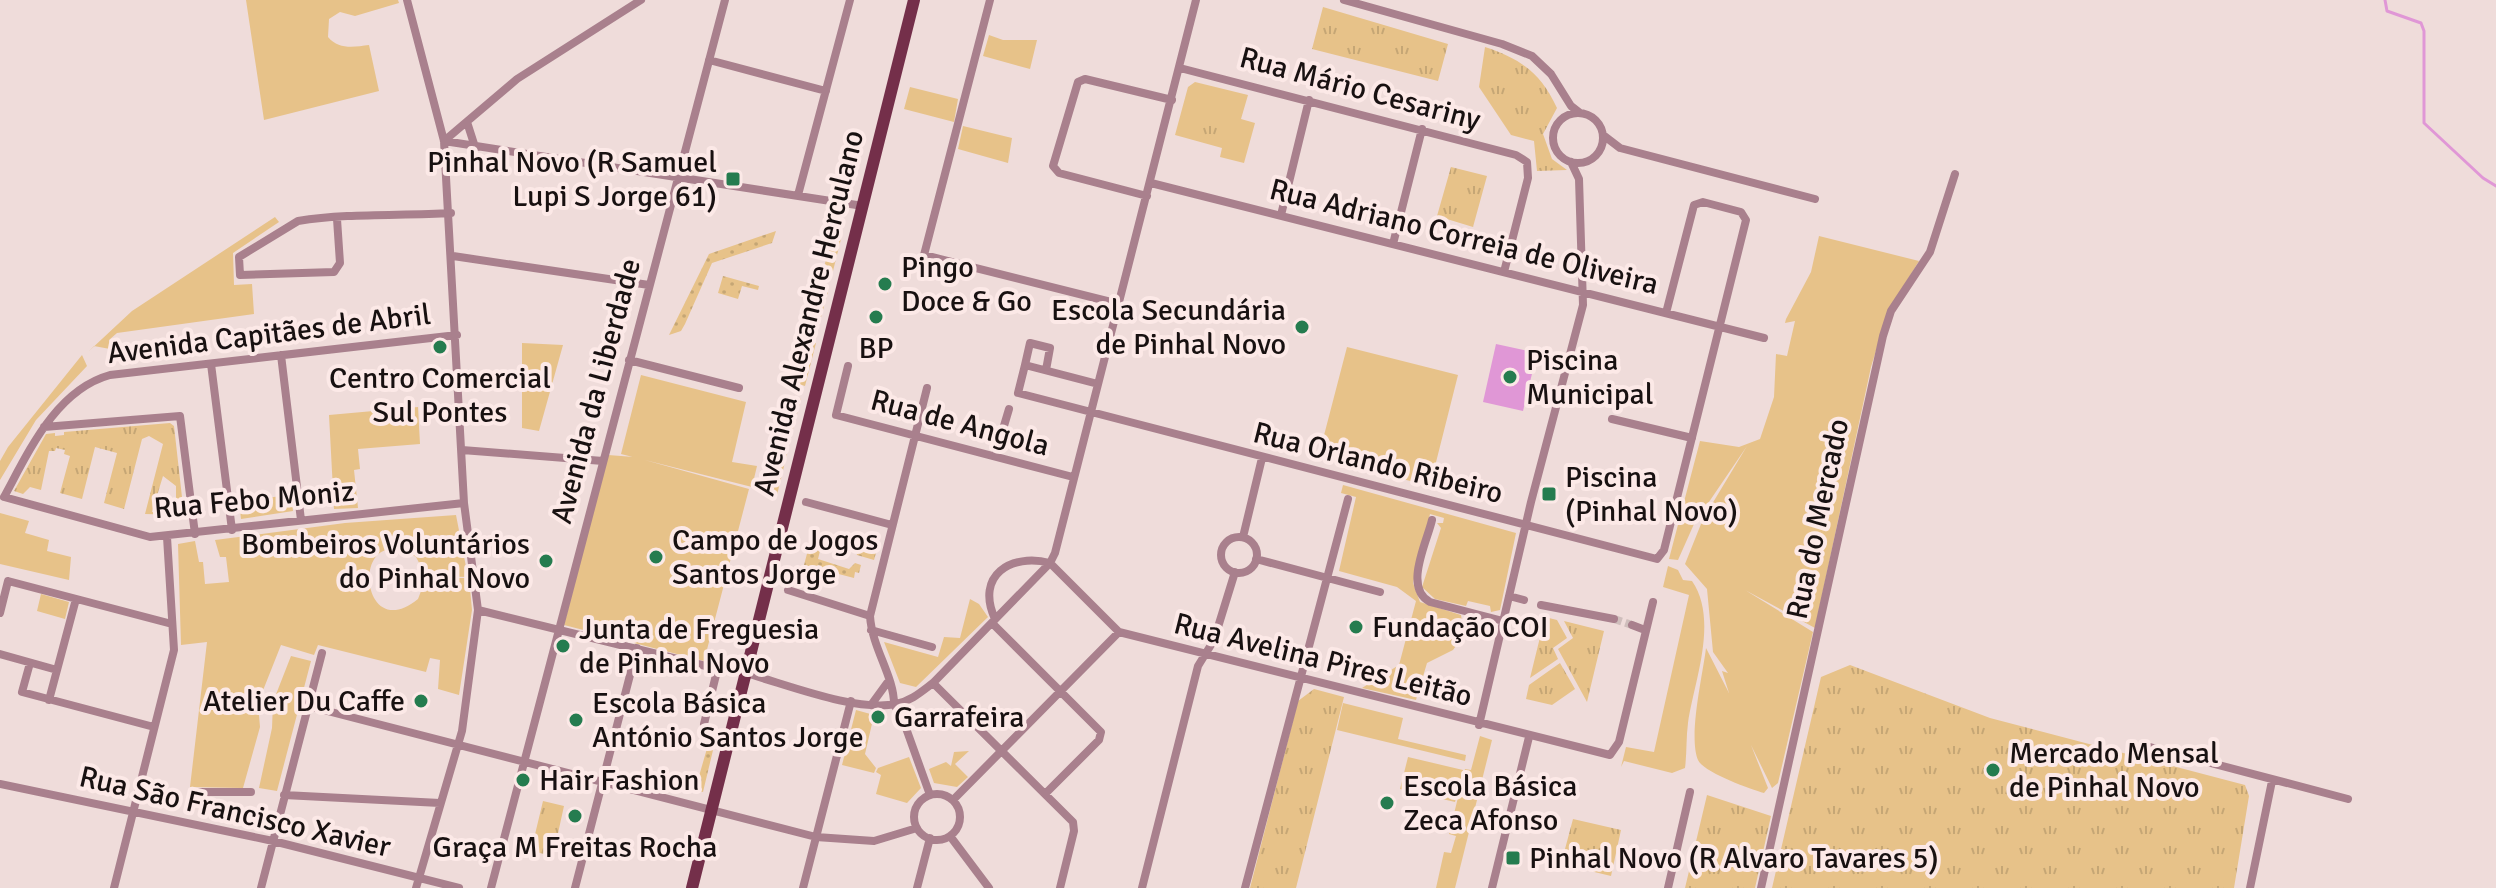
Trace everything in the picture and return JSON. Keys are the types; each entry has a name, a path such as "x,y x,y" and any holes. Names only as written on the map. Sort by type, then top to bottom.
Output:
{"main road":[{"name":"Avenida Alexandre Herculano","path":"692,888 914,0"},
{"name":"Avenida Alexandre Herculano","path":"900,63 923,0"}],"street":[{"path":"407,0 444,141 451,213 464,503 478,610 477,638 458,744 418,883"},
{"path":"444,141 537,64 641,0"},
{"name":"Avenida da Liberdade","path":"491,888 725,0"},
{"path":"798,195 850,0"},
{"path":"990,0 924,255 1119,304"},
{"path":"745,673 851,701 871,705 894,704 917,695 933,683 1050,563 1196,0"},
{"path":"1344,0 1502,44 1532,56 1551,74 1563,96 1580,113 1596,120 1603,135 1620,148 1815,199"},
{"path":"709,60 826,91"},
{"name":"Rua Mário Cesariny","path":"1180,68 1516,155 1527,162 1528,178 1504,272"},
{"path":"1147,196 1059,173 1053,166 1078,82 1085,79 1172,100"},
{"path":"1563,96 1563,119 1553,139 1557,152 1580,165 1620,148"},
{"path":"1281,215 1309,100"},
{"path":"1563,119 1580,113"},
{"path":"467,122 475,147"},
{"path":"1393,244 1422,129"},
{"path":"1579,179 1603,135"},
{"path":"444,141 863,206"},
{"path":"1479,725 1525,525 1584,293 1579,179 1571,162"},
{"name":"Rua do Mercado","path":"1761,888 1883,336 1891,311 1930,252 1946,211 1955,174"},
{"name":"Rua Adriano Correia de Oliveira","path":"1151,183 1764,338"},
{"path":"1612,419 1692,438 1746,220 1741,212 1703,202 1693,208 1666,313"},
{"path":"337,219 340,263 334,272 240,275 239,257 292,223 337,219 451,213"},
{"path":"453,256 649,285"},
{"name":"Avenida Capitães de Abril","path":"4,497 43,427 90,381 457,335"},
{"path":"1046,370 1050,348 1030,343 1025,365 1098,384"},
{"path":"281,355 301,520"},
{"path":"629,360 739,388"},
{"path":"211,364 232,530"},
{"name":"Rua Orlando Ribeiro","path":"1025,365 1018,393 1653,559 1660,557 1664,550 1692,438"},
{"name":"Rua de Angola","path":"848,366 836,415 1073,477"},
{"path":"927,388 870,616 871,630 894,704 930,795"},
{"path":"995,456 1009,409"},
{"path":"43,427 180,416 195,534"},
{"path":"462,450 603,461"},
{"path":"1243,537 1262,458"},
{"name":"Rua Febo Moniz","path":"4,497 150,537 464,503"},
{"path":"1245,888 1348,499"},
{"path":"806,502 892,525"},
{"path":"1432,520 1416,581 1420,595 1430,602 1503,621"},
{"path":"114,888 174,650 167,537"},
{"path":"1243,537 1255,547 1256,559 1247,571 1235,572 1223,563 1222,551 1231,539 1243,537"},
{"path":"953,800 1003,750 1061,691 1119,632 1050,563 1023,559 999,572 989,593 994,621 1061,691 1099,729 1101,736 1045,794"},
{"path":"1256,559 1380,592"},
{"path":"1142,888 1198,666 1208,653 1235,572"},
{"path":"0,613 8,581 172,624"},
{"path":"788,590 870,616"},
{"path":"1509,596 1524,600"},
{"path":"49,700 76,599"},
{"path":"1632,625 1645,630 1653,602"},
{"path":"1541,605 1614,619"},
{"path":"478,610 559,627 710,667 716,675 704,724"},
{"path":"871,630 932,647"},
{"name":"Rua Avelina Pires Leitão","path":"1119,632 1479,725 1610,755 1619,742 1645,630"},
{"path":"575,888 637,648"},
{"path":"261,888 322,653"},
{"path":"0,654 57,670"},
{"path":"30,663 22,692 154,727"},
{"path":"888,682 902,694 917,695"},
{"path":"871,705 888,682"},
{"path":"933,683 1003,750 1074,826 1060,888"},
{"path":"803,888 851,701"},
{"path":"308,706 601,779 816,837 874,841 917,828"},
{"path":"1492,888 1529,737"},
{"path":"2150,747 2348,799"},
{"path":"2250,888 2272,781"},
{"name":"Rua São Francisco Xavier","path":"0,784 273,841 418,883 459,888"},
{"path":"200,792 251,792"},
{"path":"1668,888 1690,792"},
{"path":"942,794 953,800 960,819 950,836 930,838 917,828 916,808 930,795 942,794"},
{"path":"284,795 440,803"},
{"path":"950,836 989,888"},
{"path":"917,888 930,838"}],"green space":[{"path":"246,0 398,0 399,3 355,16 340,12 329,19 328,37 332,41 347,47 369,45 379,91 264,120"},
{"path":"1323,7 1448,44 1438,81 1312,49"},
{"path":"989,35 1003,40 1037,40 1030,69 983,56"},
{"path":"1485,47 1519,62 1544,85 1557,108 1543,134 1552,159 1567,170 1537,171 1534,141 1511,135 1479,87"},
{"path":"1195,82 1248,95 1241,119 1255,123 1244,163 1220,157 1222,148 1175,135 1188,87"},
{"path":"910,87 958,99 954,122 904,109"},
{"path":"1201,114 1222,119 1216,139 1196,134"},
{"path":"963,126 1012,138 1008,163 958,149"},
{"path":"1451,167 1487,176 1473,227 1437,216"},
{"path":"275,217 279,222 233,253 234,285 252,284 254,314 117,333 109,340 110,349 94,346 132,311"},
{"path":"833,229 843,231 832,275 823,272"},
{"path":"776,231 772,243 712,263 681,331 669,335 709,254"},
{"path":"1819,236 1919,261 1888,311 1871,367 1815,628 1745,590 1813,632 1778,783 1772,788 1751,745 1768,788 1764,793 1717,775 1698,760 1695,721 1706,648 1729,693 1722,671 1728,673 1713,652 1707,589 1685,564 1703,519 1747,446 1694,524 1678,560 1669,559 1700,441 1739,447 1760,439 1774,397 1776,354 1787,356 1795,321 1785,323 1786,319 1811,272"},
{"path":"723,276 759,286 758,290 742,286 738,299 718,293"},
{"path":"819,286 829,288 818,328 809,326"},
{"path":"806,341 816,343 805,386 795,383"},
{"path":"522,343 563,345 539,431 522,428"},
{"path":"1347,347 1458,375 1430,486 1371,471 1373,457 1322,443"},
{"path":"82,355 87,366 36,420 0,480 0,461 8,447"},
{"path":"641,375 746,402 732,462 757,466 752,487 621,454"},
{"path":"792,396 801,399 790,440 781,438"},
{"path":"418,407 420,444 358,449 360,469 354,470 358,508 334,509 329,415"},
{"path":"170,423 174,426 184,515 145,514 163,444 149,436 142,439 124,509 104,503 117,453 95,447 82,499 60,493 70,456 64,454 65,450 56,448 49,451 41,490 30,487 23,494 14,491 46,434 64,435 64,432","holes":["163,476 176,486 176,502 166,512 152,512"]},
{"path":"778,452 787,454 777,495 768,493"},
{"name":"Campo de Jogos Santos Jorge","path":"608,455 634,457 749,489 704,661 564,625"},
{"path":"1343,485 1516,533 1500,610 1491,612 1490,606 1468,601 1466,606 1435,599 1422,587 1441,528 1437,523 1443,523 1444,518 1430,514 1413,583 1420,602 1461,615 1464,635 1453,650 1427,663 1416,700 1362,688 1399,665 1416,601 1397,587 1339,571 1356,497 1341,493"},
{"path":"291,495 293,511 241,519 239,501"},
{"path":"0,513 29,521 25,533 49,540 47,551 71,557 69,580 0,564"},
{"path":"456,515 468,577 426,576 416,557 394,549 380,553 371,565 369,581 373,596 383,607 398,610 418,599 426,578 469,578 472,610 459,695 438,689 440,660 430,658 426,672 318,645 314,655 281,645 258,703 260,727 243,788 190,787 207,642 181,645 178,544 195,541 199,562 203,562 205,584 229,582 226,557 220,557 215,540 345,523"},
{"path":"813,531 862,544 860,550 876,553 874,560 857,555 855,547 823,539 818,559 849,569 855,563 861,565 859,573 855,572 854,578 804,565"},
{"path":"1668,566 1678,570 1683,580 1692,581 1704,614 1702,651 1688,723 1685,768 1672,773 1624,761 1621,767 1626,747 1654,752 1689,595 1663,587"},
{"path":"41,594 69,602 65,619 37,611"},
{"path":"970,599 979,604 988,617 916,687 900,683 884,642 938,657 944,637 960,638"},
{"path":"1545,617 1557,620 1567,638 1553,648 1558,659 1530,678"},
{"path":"1564,621 1604,631 1587,702 1558,649 1573,638"},
{"path":"291,656 311,661 277,791 259,788 272,728 273,702"},
{"path":"1560,663 1575,689 1552,705 1526,699 1529,685"},
{"name":"Mercado Mensal de Pinhal Novo","path":"1850,665 1990,718 2245,785 2249,796 2234,888 1772,888 1821,677"},
{"path":"1314,689 1344,697 1296,888 1250,888 1298,701"},
{"path":"1343,703 1403,718 1398,739 1466,755 1465,761 1337,730"},
{"path":"856,710 874,715 865,754 876,768 874,773 842,765"},
{"path":"1480,736 1492,740 1455,888 1436,888 1444,852 1451,853 1456,836 1449,834 1465,769 1471,770"},
{"path":"708,745 714,746 703,792 695,790"},
{"path":"969,751 955,764 968,777 957,787 934,783 929,769 946,762 951,766 954,752"},
{"path":"909,757 921,788 907,803 876,794 881,775 876,772 878,768"},
{"path":"1408,757 1463,770 1455,802 1400,789"},
{"path":"1707,795 1771,816 1755,888 1685,888"},
{"path":"543,801 564,806 553,856 531,851"},
{"path":"1573,819 1621,830 1611,876 1561,864"}],"shaded area":[{"name":"Piscina Municipal","path":"1496,344 1537,353 1523,411 1483,402"}],"waterway":[{"path":"2385,0 2387,11 2421,23 2424,31 2424,123 2483,178 2496,186"}],"tunnel":[{"path":"1614,619 1632,625"}],"place":[{"name":"Pinhal Novo (R Samuel Lupi S Jorge 61)","path":"733,179"},
{"name":"Pingo Doce & Go","path":"885,284"},
{"name":"BP","path":"876,317"},
{"name":"Escola Secundária de Pinhal Novo","path":"1302,327"},
{"name":"Centro Comercial Sul Pontes","path":"440,347"},
{"name":"Piscina Municipal","path":"1510,377"},
{"name":"Piscina (Pinhal Novo)","path":"1549,494"},
{"name":"Campo de Jogos Santos Jorge","path":"656,557"},
{"name":"Bombeiros Voluntários do Pinhal Novo","path":"546,561"},
{"name":"Fundação COI","path":"1356,627"},
{"name":"Junta de Freguesia de Pinhal Novo","path":"563,646"},
{"name":"Atelier Du Caffe","path":"421,701"},
{"name":"Garrafeira","path":"878,717"},
{"name":"Escola Básica António Santos Jorge","path":"576,720"},
{"name":"Mercado Mensal de Pinhal Novo","path":"1993,770"},
{"name":"Hair Fashion","path":"523,780"},
{"name":"Escola Básica Zeca Afonso","path":"1387,803"},
{"name":"Graça M Freitas Rocha","path":"575,816"},
{"name":"Pinhal Novo (R Alvaro Tavares 5)","path":"1513,858"}]}
